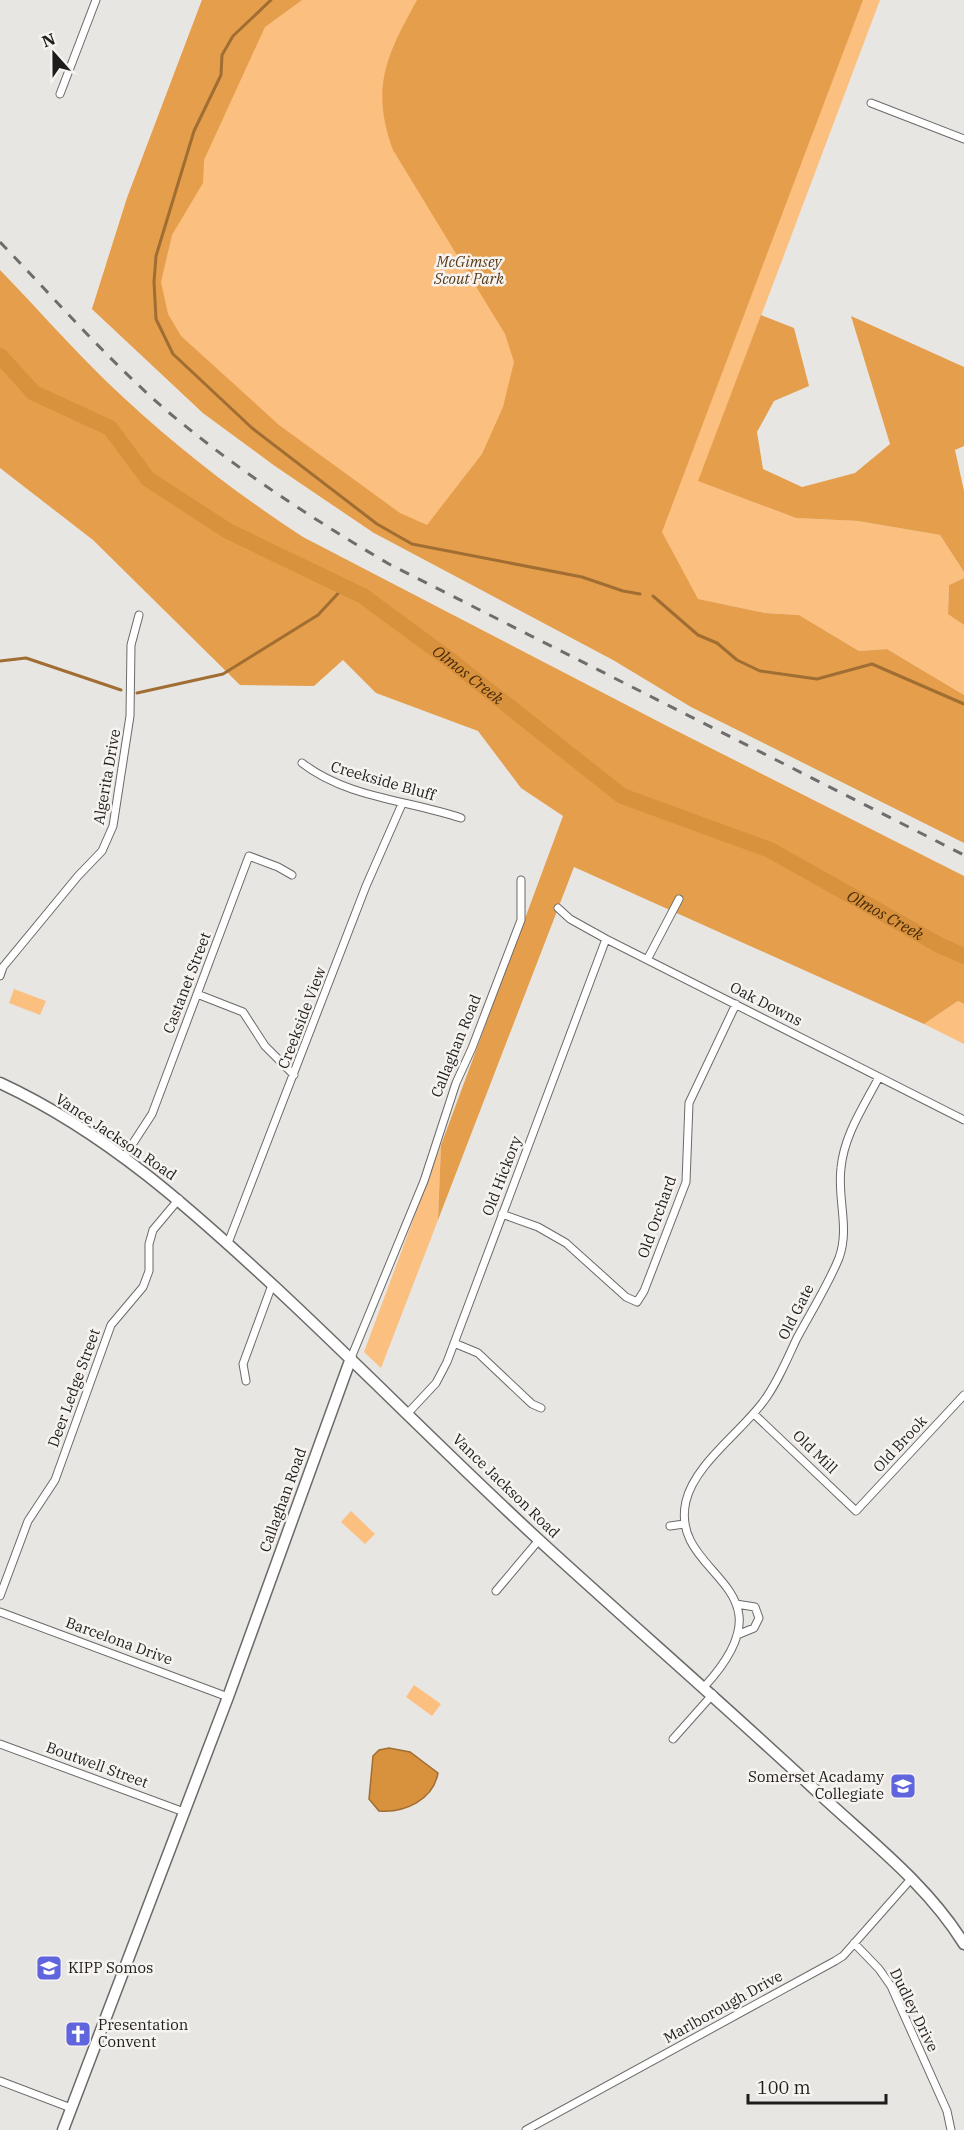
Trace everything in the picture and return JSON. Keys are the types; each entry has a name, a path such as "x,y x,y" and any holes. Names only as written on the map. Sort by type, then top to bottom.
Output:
{"main road":[{"name":"Vance Jackson Road","path":"0,1083 73,1124 124,1157 179,1199 351,1358 539,1540 709,1690 911,1880 936,1904 964,1944"},
{"name":"Callaghan Road","path":"63,2130 228,1697 351,1358"}],"street":[{"path":"60,94 96,0"},
{"path":"872,103 964,140"},
{"name":"Algerita Drive","path":"0,976 3,968 78,876 91,866 109,840 128,733 131,645 139,615"},
{"name":"Creekside Bluff","path":"302,763 322,778 402,804 460,818"},
{"name":"Creekside View","path":"228,1243 366,886 402,804"},
{"name":"Castanet Street","path":"124,1157 152,1114 249,856 292,875"},
{"name":"Callaghan Road","path":"351,1358 424,1181 456,1083 472,1048 521,920 521,880"},
{"path":"648,958 679,899"},
{"name":"Oak Downs","path":"558,908 570,919 606,939 648,958 964,1120"},
{"name":"Old Hickory","path":"408,1413 436,1383 454,1342 606,939"},
{"path":"196,994 243,1012 265,1046 294,1075"},
{"name":"Old Orchard","path":"502,1214 552,1234 626,1298 637,1302 644,1291 686,1182 689,1103 736,1004"},
{"name":"Old Gate","path":"684,1524 686,1502 696,1479 766,1400 839,1258 844,1227 840,1180 843,1155 853,1128 879,1077"},
{"name":"Deer Ledge Street","path":"0,1596 28,1521 55,1480 111,1325 143,1287 147,1278 148,1244 153,1230 179,1199"},
{"path":"246,1381 243,1364 272,1285"},
{"path":"454,1342 478,1353 532,1404 541,1408"},
{"name":"Old Brook","path":"856,1511 964,1395"},
{"name":"Old Mill","path":"754,1414 856,1511"},
{"path":"670,1526 684,1524 693,1546 729,1588 735,1604 737,1635 730,1657 673,1739"},
{"path":"496,1591 539,1540"},
{"path":"735,1604 755,1607 759,1618 754,1628 737,1635"},
{"name":"Barcelona Drive","path":"0,1612 228,1697"},
{"name":"Boutwell Street","path":"0,1743 184,1812"},
{"name":"Marlborough Drive","path":"526,2130 835,1961 911,1880"},
{"name":"Dudley Drive","path":"854,1943 879,1969 891,1986 947,2111 951,2130"},
{"path":"0,2081 71,2108"}],"green space":[{"name":"McGimsey Scout Park","path":"202,0 880,0 699,481 796,518 858,521 940,535 964,572 964,578 949,585 948,613 964,625 964,695 887,649 859,651 799,615 765,613 374,533 275,466 203,413 92,309 127,198"},
{"name":"McGimsey Scout Park","path":"202,0 302,0 265,27 204,160 203,183 172,235 161,282 168,314 181,336 279,425 400,513 427,525 482,454 503,407 514,362 505,334 393,150 386,128 383,108 385,72 397,38 417,0 863,0 662,532 698,599 765,613 799,615 859,651 887,649 964,695 964,843 691,707 613,660 374,533 275,466 203,413 92,309 127,198"},
{"path":"0,270 93,368 153,424 226,483 303,537 667,726 964,876 964,1004 958,1001 924,1024 574,867 438,1220 441,1145 563,816 521,788 478,731 376,693 343,660 314,686 240,685 93,540 0,468"},
{"path":"761,315 794,328 809,386 774,401 757,432 763,469 802,487 855,473 890,444 851,316 964,367 964,446 955,450 964,491 964,572 940,535 858,521 796,518 698,481"},
{"path":"964,578 964,625 948,614 949,585"},
{"path":"14,989 46,1001 40,1015 9,1003"},
{"path":"958,1001 964,1004 964,1044 924,1024"},
{"path":"441,1145 438,1220 381,1368 364,1352"},
{"path":"351,1511 375,1534 365,1544 341,1522"},
{"path":"414,1685 441,1704 432,1716 406,1697"}],"shaded area":[{"path":"389,1748 410,1752 438,1773 430,1791 416,1803 398,1810 379,1811 369,1799 373,1756 379,1750"}],"waterway":[{"path":"271,0 233,36 222,55 221,75 194,131 156,256 154,282 156,319 173,354 252,428 377,524 412,544 582,577 623,591 640,594"},
{"name":"Olmos Creek","path":"0,356 34,393 110,428 148,479 228,531 363,596 454,663 622,796 770,850 941,946 964,956"},
{"path":"137,693 223,674 318,615 344,587"},
{"path":"653,596 698,635 717,643 737,660 760,671 817,679 872,664 964,704"},
{"path":"0,661 26,658 121,690"}],"railway":[{"path":"0,242 102,350 167,411 247,473 331,529 389,564 964,855"}],"place":[{"name":"Somerset Acadamy Collegiate","path":"903,1786"},
{"name":"KIPP Somos","path":"49,1968"},
{"name":"Presentation Convent","path":"78,2034"}]}
